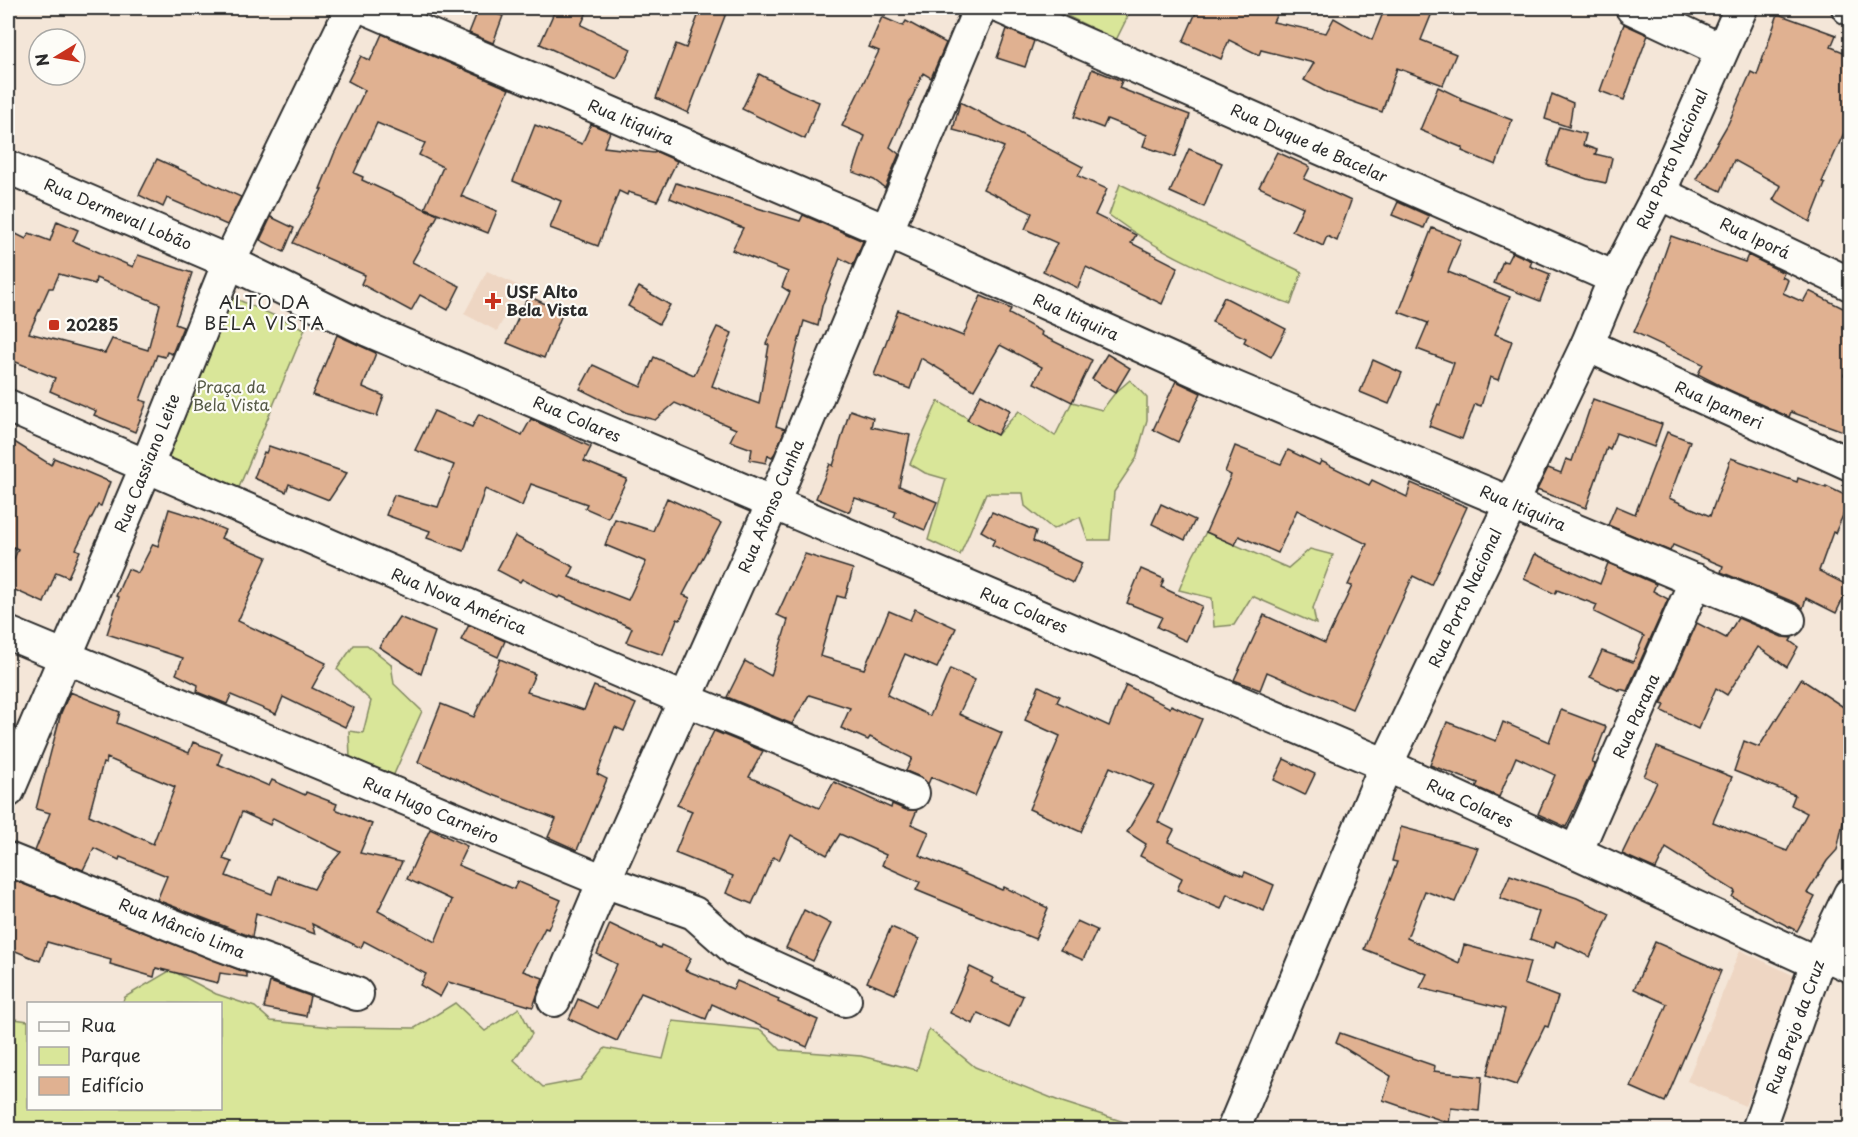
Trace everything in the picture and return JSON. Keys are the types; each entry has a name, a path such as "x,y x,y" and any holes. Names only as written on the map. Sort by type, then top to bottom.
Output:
{"street":[{"name":"Rua Cassiano Leite","path":"8,791 147,465 229,262 352,8"},
{"name":"Rua Itiquira","path":"366,8 888,232 1220,381 1789,620"},
{"name":"Rua Afonso Cunha","path":"554,1000 603,881 773,503 980,8"},
{"name":"Rua Duque de Bacelar","path":"1003,8 1615,278"},
{"path":"1632,8 1721,50"},
{"name":"Rua Porto Nacional","path":"1233,1130 1386,765 1587,345 1615,278 1659,193 1741,8"},
{"name":"Rua Dermeval Lobão","path":"8,167 229,262"},
{"name":"Rua Iporá","path":"1659,193 1851,284"},
{"name":"Rua Colares","path":"229,262 366,329 1386,765 1576,852 1820,958 1851,966"},
{"name":"Rua Ipameri","path":"1587,345 1851,465"},
{"name":"Rua Nova América","path":"8,406 686,700 913,793"},
{"name":"Rua Parana","path":"1576,852 1696,580"},
{"name":"Rua Hugo Carneiro","path":"8,633 603,881 694,913 737,951 844,1000"},
{"name":"Rua Mâncio Lima","path":"8,859 219,944 357,994"},
{"name":"Rua Brejo da Cruz","path":"1758,1130 1820,958 1851,894"}],"shaded area":[{"name":"USF Alto Bela Vista","path":"487,271 521,287 497,331 464,314"},
{"path":"1740,950 1799,978 1745,1106 1687,1081"}],"green space":[{"path":"1051,8 1132,8 1116,40"},
{"path":"1120,184 1302,272 1291,304 1196,267 1130,230 1109,215"},
{"name":"Praça da Bela Vista","path":"227,295 305,329 235,497 156,463"},
{"path":"1130,380 1147,398 1147,420 1136,459 1114,492 1110,540 1088,540 1080,517 1053,529 1025,506 1023,493 986,493 960,555 928,540 946,479 925,473 910,464 938,401 997,435 1019,411 1055,436 1072,402 1102,410 1115,393"},
{"path":"1206,532 1288,568 1310,549 1333,555 1313,608 1316,624 1252,596 1234,625 1214,627 1212,598 1179,590"},
{"path":"354,645 367,645 391,664 394,684 422,711 391,781 350,759 349,731 363,733 371,701 337,669"},
{"path":"171,970 216,994 255,1007 271,1021 332,1027 415,1028 455,1003 485,1031 519,1008 532,1034 514,1060 543,1087 580,1080 605,1048 663,1059 673,1021 761,1030 781,1050 861,1056 917,1070 929,1029 975,1067 1059,1101 1146,1129 8,1129 8,1018 27,1021 27,1110 222,1110 222,1002 122,1002 125,997"}],"building":[{"path":"479,8 503,16 493,43 469,33"},
{"path":"556,8 589,8 581,25 631,49 617,79 540,44"},
{"path":"701,8 728,8 688,113 656,98 676,44 686,48"},
{"path":"1198,8 1280,8 1273,22 1326,33 1334,18 1372,40 1385,8 1434,8 1421,40 1456,54 1443,85 1397,68 1382,112 1328,93 1304,80 1314,63 1261,50 1259,55 1229,40 1221,59 1183,42"},
{"path":"1778,14 1836,35 1831,47 1851,55 1851,117 1822,182 1825,184 1810,222 1773,200 1781,186 1734,160 1721,191 1696,179 1728,124 1751,72 1757,75"},
{"path":"882,17 903,26 906,21 946,43 931,78 923,73 890,147 899,154 885,188 874,180 853,172 865,136 842,126 879,51 869,47"},
{"path":"1624,24 1648,35 1624,100 1600,91"},
{"path":"1007,29 1034,41 1025,67 997,58"},
{"path":"382,34 509,89 461,196 497,211 488,233 425,208 443,167 419,155 425,143 377,123 354,173 363,177 362,180 438,215 412,262 460,286 448,310 420,295 411,311 361,284 365,275 293,243 322,189 320,189 334,154 365,90 348,81 361,56 370,61"},
{"path":"1092,69 1122,81 1119,88 1190,115 1175,157 1143,146 1147,135 1107,119 1103,128 1074,117"},
{"path":"759,74 789,90 819,102 805,139 742,109"},
{"path":"1438,87 1461,98 1460,100 1512,120 1496,165 1420,130"},
{"path":"1552,94 1573,103 1569,127 1545,119"},
{"path":"960,102 1083,167 1078,176 1107,189 1095,215 1136,235 1131,243 1178,267 1162,304 1086,267 1078,288 1043,271 1057,243 1025,229 1032,213 983,189 1004,147 980,137 953,130"},
{"path":"591,124 610,132 604,147 654,153 655,151 677,161 657,201 628,192 627,195 619,191 598,246 550,228 561,201 513,181 535,125 582,144"},
{"path":"1559,127 1586,134 1583,145 1597,150 1595,154 1612,158 1606,183 1547,165"},
{"path":"1189,149 1222,163 1204,207 1170,192"},
{"path":"1277,152 1310,167 1304,179 1351,201 1337,241 1327,236 1323,246 1292,231 1303,207 1259,187"},
{"path":"157,159 241,197 227,225 167,198 163,207 139,195"},
{"path":"676,183 800,221 803,215 863,241 853,265 840,258 822,306 818,326 804,321 776,426 785,429 775,453 772,457 768,455 766,463 750,460 752,449 730,441 736,429 675,403 655,420 628,413 580,389 593,365 641,387 654,357 694,375 717,327 732,333 712,386 759,404 769,345 766,344 790,292 782,287 788,272 732,250 743,228 670,198"},
{"path":"1398,202 1429,216 1424,228 1392,215"},
{"path":"271,217 294,228 284,252 260,240"},
{"path":"57,221 78,230 73,241 133,267 138,255 192,273 175,324 183,327 172,354 167,352 165,357 157,355 140,400 147,402 135,432 94,415 96,411 50,391 55,378 16,362 8,380 8,230 26,239 29,233 50,241","holes":["59,274 95,284 96,278 160,304 148,350 112,339 105,353 29,333 49,288 53,288"]},
{"path":"1432,228 1461,240 1448,272 1510,297 1495,334 1512,341 1498,380 1490,377 1481,406 1475,404 1462,439 1429,426 1438,404 1440,405 1454,363 1417,349 1428,323 1399,312"},
{"path":"1671,236 1745,262 1748,255 1784,273 1782,277 1788,280 1783,293 1803,302 1809,291 1851,312 1851,358 1844,375 1851,379 1851,411 1843,431 1791,412 1789,417 1727,389 1698,374 1703,364 1634,332 1650,296"},
{"path":"1512,252 1532,261 1530,266 1550,274 1540,301 1494,283 1503,261 1507,262"},
{"path":"639,287 670,305 659,324 628,306"},
{"path":"528,296 563,312 544,358 507,343"},
{"path":"981,296 1011,309 1009,314 1042,332 1041,335 1092,360 1072,402 1034,383 1042,367 1000,345 974,390 921,358 910,389 874,375 898,310 963,336"},
{"path":"1224,297 1286,329 1271,357 1244,342 1246,338 1212,322"},
{"path":"337,335 376,353 363,387 384,396 377,416 312,395"},
{"path":"1107,354 1130,368 1115,393 1092,379"},
{"path":"1373,360 1402,373 1389,404 1360,392"},
{"path":"1176,381 1201,393 1178,442 1153,430"},
{"path":"981,394 1010,410 997,435 967,420"},
{"path":"1593,399 1662,424 1654,447 1616,433 1610,450 1607,448 1586,508 1537,490 1548,468 1561,473 1566,459 1572,461"},
{"path":"850,410 873,418 871,427 910,435 899,486 937,502 925,530 894,517 896,512 855,498 849,512 816,498 830,464 833,466"},
{"path":"434,411 472,427 479,414 522,435 531,419 591,447 584,461 627,479 608,518 585,508 587,504 531,484 522,506 485,489 464,551 427,538 430,531 386,515 394,495 438,507 454,465 415,450"},
{"path":"1667,432 1690,441 1669,498 1710,516 1731,458 1797,482 1798,478 1826,488 1826,486 1851,498 1835,533 1833,532 1819,571 1849,586 1836,613 1806,598 1803,608 1721,572 1723,566 1673,545 1670,551 1608,525 1616,506 1635,514"},
{"path":"8,438 51,465 54,458 110,482 101,506 98,505 76,549 80,551 68,577 56,572 44,603 8,587 8,574 18,549 8,545"},
{"path":"269,446 347,473 329,500 289,484 286,492 254,478 264,452 266,453"},
{"path":"1235,446 1281,464 1288,450 1319,465 1321,461 1369,485 1372,480 1407,497 1411,483 1467,507 1431,585 1413,576 1352,709 1267,672 1260,690 1234,680 1264,615 1325,643 1352,586 1348,585 1367,544 1297,510 1278,553 1239,536 1235,545 1206,532 1231,475 1225,472"},
{"path":"667,498 721,523 683,595 690,598 680,620 677,619 663,655 626,642 632,628 560,596 558,598 522,579 520,582 497,570 515,536 574,567 569,577 628,600 646,562 605,545 615,519 653,531"},
{"path":"1161,504 1195,520 1185,540 1152,524"},
{"path":"169,509 225,530 221,538 267,557 238,621 326,663 312,688 354,708 345,727 283,697 276,714 231,695 227,704 197,692 198,685 176,674 183,658 107,634 119,597 116,596 128,569 138,573 153,544 158,546"},
{"path":"992,512 1036,531 1033,541 1082,563 1073,583 992,545 995,539 981,531"},
{"path":"805,554 853,569 845,598 837,596 820,656 864,669 889,611 910,620 915,609 956,628 937,668 905,654 887,695 930,716 950,669 975,680 959,714 1002,733 975,796 931,777 928,784 920,777 906,771 912,758 870,737 868,740 841,728 850,708 809,695 792,724 727,697 745,661 771,676 788,620 777,615"},
{"path":"1535,554 1600,584 1608,563 1656,584 1653,591 1668,599 1627,691 1620,689 1620,691 1590,677 1602,651 1633,662 1644,636 1594,612 1597,605 1557,590 1555,594 1524,579"},
{"path":"1141,569 1164,579 1161,587 1202,606 1186,641 1157,627 1162,617 1127,603"},
{"path":"399,617 435,632 421,674 379,647"},
{"path":"1738,618 1782,637 1792,638 1790,641 1798,647 1787,667 1758,647 1727,695 1716,688 1698,729 1662,711 1665,705 1661,704 1697,623 1726,638"},
{"path":"469,625 505,641 498,657 461,640"},
{"path":"500,659 535,674 527,692 584,710 594,686 636,704 624,731 615,727 597,774 607,779 577,850 548,837 556,819 418,762 441,704 474,717"},
{"path":"1801,679 1851,712 1851,786 1837,850 1827,861 1807,893 1815,897 1797,931 1732,897 1735,891 1666,848 1656,869 1622,854 1657,782 1644,776 1657,747 1732,777 1713,822 1787,851 1807,813 1791,805 1795,795 1734,771 1744,741 1759,747"},
{"path":"1126,685 1170,708 1171,705 1202,719 1158,822 1174,830 1168,842 1243,876 1245,872 1274,885 1264,911 1227,894 1221,909 1177,890 1182,878 1140,856 1146,844 1127,832 1154,786 1110,767 1081,832 1029,809 1060,736 1025,720 1039,686 1060,696 1057,702 1109,726"},
{"path":"70,692 120,712 117,723 189,753 193,742 222,753 218,764 269,786 272,780 305,795 306,792 337,804 335,809 372,824 360,853 402,862 378,911 435,942 452,900 407,879 430,829 467,846 458,865 514,889 517,881 561,900 548,929 545,928 523,971 543,978 533,1007 448,982 440,997 420,985 426,974 364,941 361,948 312,924 315,934 256,913 252,937 157,900 167,876 120,857 119,860 94,848 83,870 35,851 50,813 36,809 61,713","holes":["107,758 175,787 153,844 89,815 103,763 106,764","242,812 270,825 273,818 341,852 322,874 314,889 278,876 272,894 226,876 232,862 223,859"]},
{"path":"1561,710 1606,727 1592,763 1595,764 1566,827 1538,814 1555,775 1516,757 1499,797 1476,787 1478,783 1430,765 1447,722 1496,741 1503,722 1549,742"},
{"path":"714,731 763,751 749,777 819,808 834,782 891,808 892,804 906,810 917,810 911,824 929,832 919,855 1002,890 1004,887 1048,908 1035,939 916,890 920,882 882,865 886,855 840,834 827,855 791,835 779,860 773,857 752,904 726,893 733,876 675,853 692,811 677,805"},
{"path":"1284,759 1315,774 1305,795 1274,780"},
{"path":"1401,827 1478,848 1455,902 1425,891 1407,938 1459,963 1464,945 1530,962 1524,984 1558,997 1548,1027 1545,1026 1516,1085 1487,1075 1505,1009 1420,988 1427,974 1364,949 1397,862 1392,861"},
{"path":"1510,875 1577,898 1610,914 1590,957 1556,941 1554,948 1530,939 1539,912 1500,898"},
{"path":"8,878 247,973 247,977 220,973 218,983 156,968 154,977 110,964 111,960 47,942 40,961 8,948"},
{"path":"804,910 831,924 813,961 786,948"},
{"path":"1077,921 1097,930 1083,960 1060,950"},
{"path":"610,924 660,948 661,945 691,958 685,970 733,989 737,981 779,999 778,1002 818,1020 807,1047 712,1004 706,1019 641,993 617,1041 569,1019 578,999 597,1008 617,964 597,954"},
{"path":"891,927 919,939 895,994 867,982"},
{"path":"1655,942 1721,971 1665,1102 1631,1087 1667,1004 1634,989"},
{"path":"970,967 993,978 991,982 1023,996 1009,1028 978,1013 973,1024 950,1013"},
{"path":"270,982 310,996 306,1016 264,1008"},
{"path":"1340,1033 1435,1066 1434,1071 1482,1077 1479,1111 1451,1108 1449,1123 1383,1100 1391,1076 1336,1043"}],"place":[{"name":"USF Alto Bela Vista","path":"493,301"},
{"name":"20285","path":"54,325"}],"district":[{"name":"ALTO DA BELA VISTA","path":"265,313"}]}
